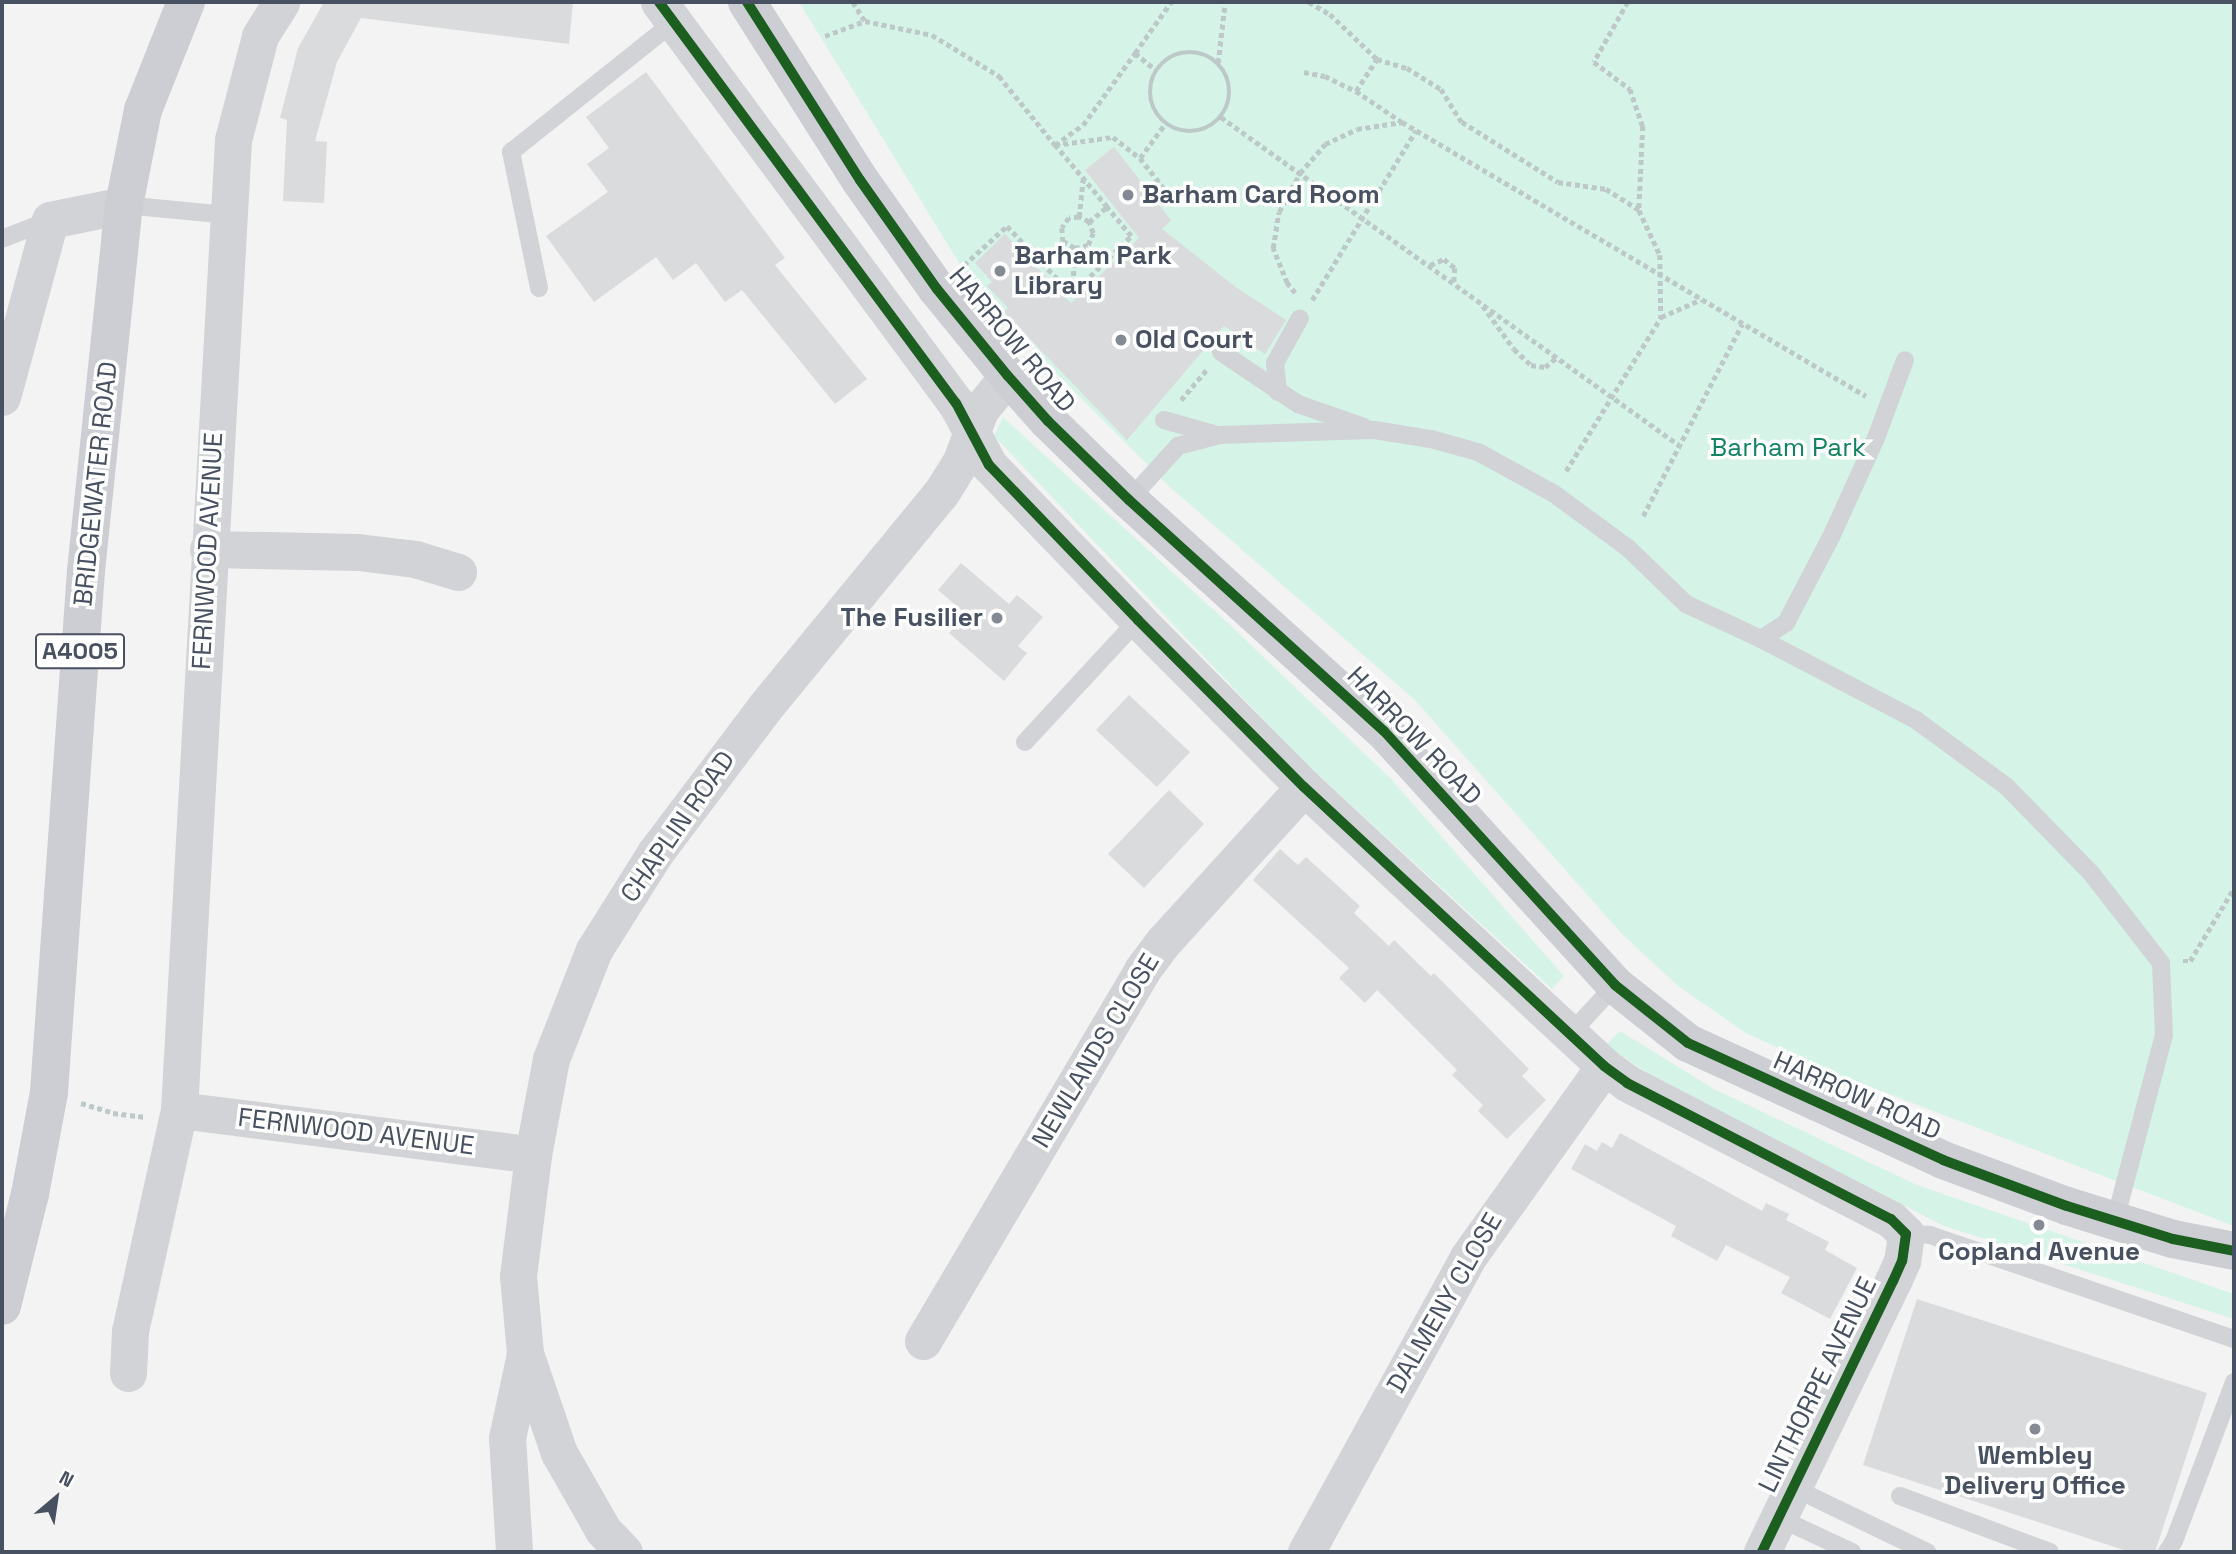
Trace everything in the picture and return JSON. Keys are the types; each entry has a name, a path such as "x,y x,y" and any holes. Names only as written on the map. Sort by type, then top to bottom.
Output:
{"main road":[{"name":"BRIDGEWATER ROAD","path":"2,1306 30,1194 50,1092 86,571 124,205 143,110 186,2"},
{"name":"HARROW ROAD","path":"747,2 860,180 937,289 1009,376 1129,500 1384,731 1615,985 1688,1043 1943,1160 2172,1239 2234,1251"}],"street":[{"name":"FERNWOOD AVENUE","path":"128,1373 130,1331 179,1110 208,549 233,140 260,36 281,2"},
{"path":"666,12 956,403 989,465 1304,787 1604,1066 1627,1083 1891,1219 1906,1234"},
{"path":"2,397 50,220 124,205"},
{"name":"CHAPLIN ROAD","path":"624,1552 603,1530 559,1453 526,1353 518,1276 533,1155 551,1059 594,950 655,853 765,707 941,493 961,461 970,432 990,395 1009,376"},
{"path":"208,549 358,552 415,559 458,572"},
{"name":"NEWLANDS CLOSE","path":"923,1341 1142,970 1164,941 1304,787"},
{"name":"DALMENY CLOSE","path":"1306,1552 1468,1257 1498,1210 1604,1066"},
{"name":"FERNWOOD AVENUE","path":"179,1110 533,1155"},
{"name":"LINTHORPE AVENUE","path":"1762,1552 1893,1281 1902,1261 1906,1234"},
{"name":"CHAPLIN ROAD","path":"514,1551 507,1438 526,1353"}],"lane":[{"path":"539,288 511,152 666,12"},
{"path":"124,205 227,215"},
{"path":"2,239 50,220"},
{"path":"1278,392 1275,363 1302,309"},
{"path":"1221,352 1298,404 1374,430 1431,439 1478,452 1553,493 1628,548 1686,604 1761,639 1916,720 2006,786 2091,873 2161,962 2164,1035 2115,1220"},
{"path":"1761,639 1786,623 1832,535 1876,438 1905,360"},
{"path":"1164,420 1220,435"},
{"path":"1129,500 1178,446 1220,435 1374,430"},
{"path":"1025,742 1138,620"},
{"path":"1571,1033 1615,985"},
{"path":"1906,1234 1930,1235 2234,1339"},
{"path":"2166,1552 2174,1541 2234,1382"},
{"path":"1899,1496 2050,1552"},
{"path":"1786,1503 1852,1552"},
{"path":"1786,1503 1927,1552"}],"path":[{"path":"853,2 865,21"},
{"path":"1055,145 1083,125 1171,2"},
{"path":"1218,64 1225,2"},
{"path":"1309,2 1330,14 1377,59 1406,68 1441,89 1462,122 1558,182 1606,190 1639,211"},
{"path":"1628,2 1594,62 1630,89 1643,126 1639,211 1660,255 1661,317"},
{"path":"825,36 865,21 932,35 999,76 1131,236 1072,294"},
{"path":"1191,51 1212,58 1218,64 1225,72 1230,95 1222,117 1199,131 1185,132 1165,124 1153,109 1149,88 1156,70 1172,55 1191,51"},
{"path":"1135,53 1156,70"},
{"path":"1356,91 1377,59"},
{"path":"1304,72 1325,76 1356,91 1402,122 1886,407"},
{"path":"1222,117 1679,445"},
{"path":"1402,122 1357,129 1325,144 1300,173 1279,212 1273,248 1287,283 1302,309 1416,130"},
{"path":"1140,158 1165,124"},
{"path":"1055,145 1113,137 1140,158 1171,197"},
{"path":"1079,217 1083,177"},
{"path":"1089,222 1107,207"},
{"path":"1079,217 1089,222 1093,233 1088,246 1075,248 1063,241 1062,228 1069,218 1079,217"},
{"path":"937,289 1007,226 1072,294"},
{"path":"1072,294 1075,248"},
{"path":"1430,265 1444,259 1455,268 1453,283"},
{"path":"1553,493 1661,317 1701,299"},
{"path":"1480,302 1514,349 1531,365 1545,367 1556,358"},
{"path":"1643,516 1742,324"},
{"path":"1164,420 1221,352"},
{"path":"2161,962 2190,961 2234,888"}],"green space":[{"name":"Barham Park","path":"799,2 2234,2 2234,1226 1826,1070 1746,1033 1678,986 1622,934 1415,700 1172,489 1058,375 961,266"},
{"path":"1003,417 1229,624 1391,779 1564,976 1552,989 1301,759 994,436"},
{"path":"1620,1031 1714,1089 1917,1185 2234,1294 2234,1319 1944,1226 1650,1075 1606,1045"}],"building":[{"path":"324,2 573,2 569,44 361,18 337,62 315,141 327,142 324,203 283,201 287,120 280,118 298,48"},
{"path":"646,72 785,258 775,265 867,379 835,404 742,290 725,302 696,263 673,280 656,257 594,302 546,236 608,192 587,164 609,148 586,117"},
{"name":"Old Court","path":"1114,147 1171,220 1162,229 1237,288 1286,320 1265,354 1224,326 1127,440 1004,312 1008,308 987,286 992,282 975,263 1005,234 1071,303 1139,238 1085,170"},
{"path":"961,563 1009,604 1017,595 1043,617 1018,646 1027,653 1004,681 949,633 966,614 938,590"},
{"path":"1129,695 1190,752 1157,787 1096,730"},
{"path":"1169,790 1204,824 1144,888 1108,854"},
{"path":"1280,849 1298,865 1306,857 1360,906 1354,913 1389,946 1394,940 1431,976 1434,973 1529,1069 1522,1076 1546,1100 1507,1139 1478,1111 1483,1105 1452,1075 1457,1070 1377,990 1365,1003 1339,978 1349,968 1253,880"},
{"path":"1620,1133 1762,1211 1766,1203 1789,1214 1786,1220 1829,1242 1825,1250 1857,1268 1830,1319 1781,1293 1790,1277 1726,1245 1717,1261 1671,1236 1676,1226 1571,1169 1585,1144 1597,1151 1602,1142 1612,1148"},
{"name":"Wembley Delivery Office","path":"1917,1299 2207,1393 2155,1552 2130,1552 1863,1465"}],"cycle path":[{"path":"659,2 956,403 989,465 1304,787 1604,1066 1627,1083 1891,1219 1906,1234 1902,1261 1893,1281 1762,1552"},
{"path":"747,2 860,180 937,289 1008,376 1048,421 1129,500 1384,731 1615,985 1688,1043 1943,1160 2067,1206 2173,1239 2234,1251"}],"place":[{"name":"Barham Card Room","path":"1128,195"},
{"name":"Barham Park Library","path":"1000,271"},
{"name":"Old Court","path":"1121,340"},
{"name":"The Fusilier","path":"997,618"},
{"name":"Copland Avenue","path":"2039,1225"},
{"name":"Wembley Delivery Office","path":"2035,1429"}]}
